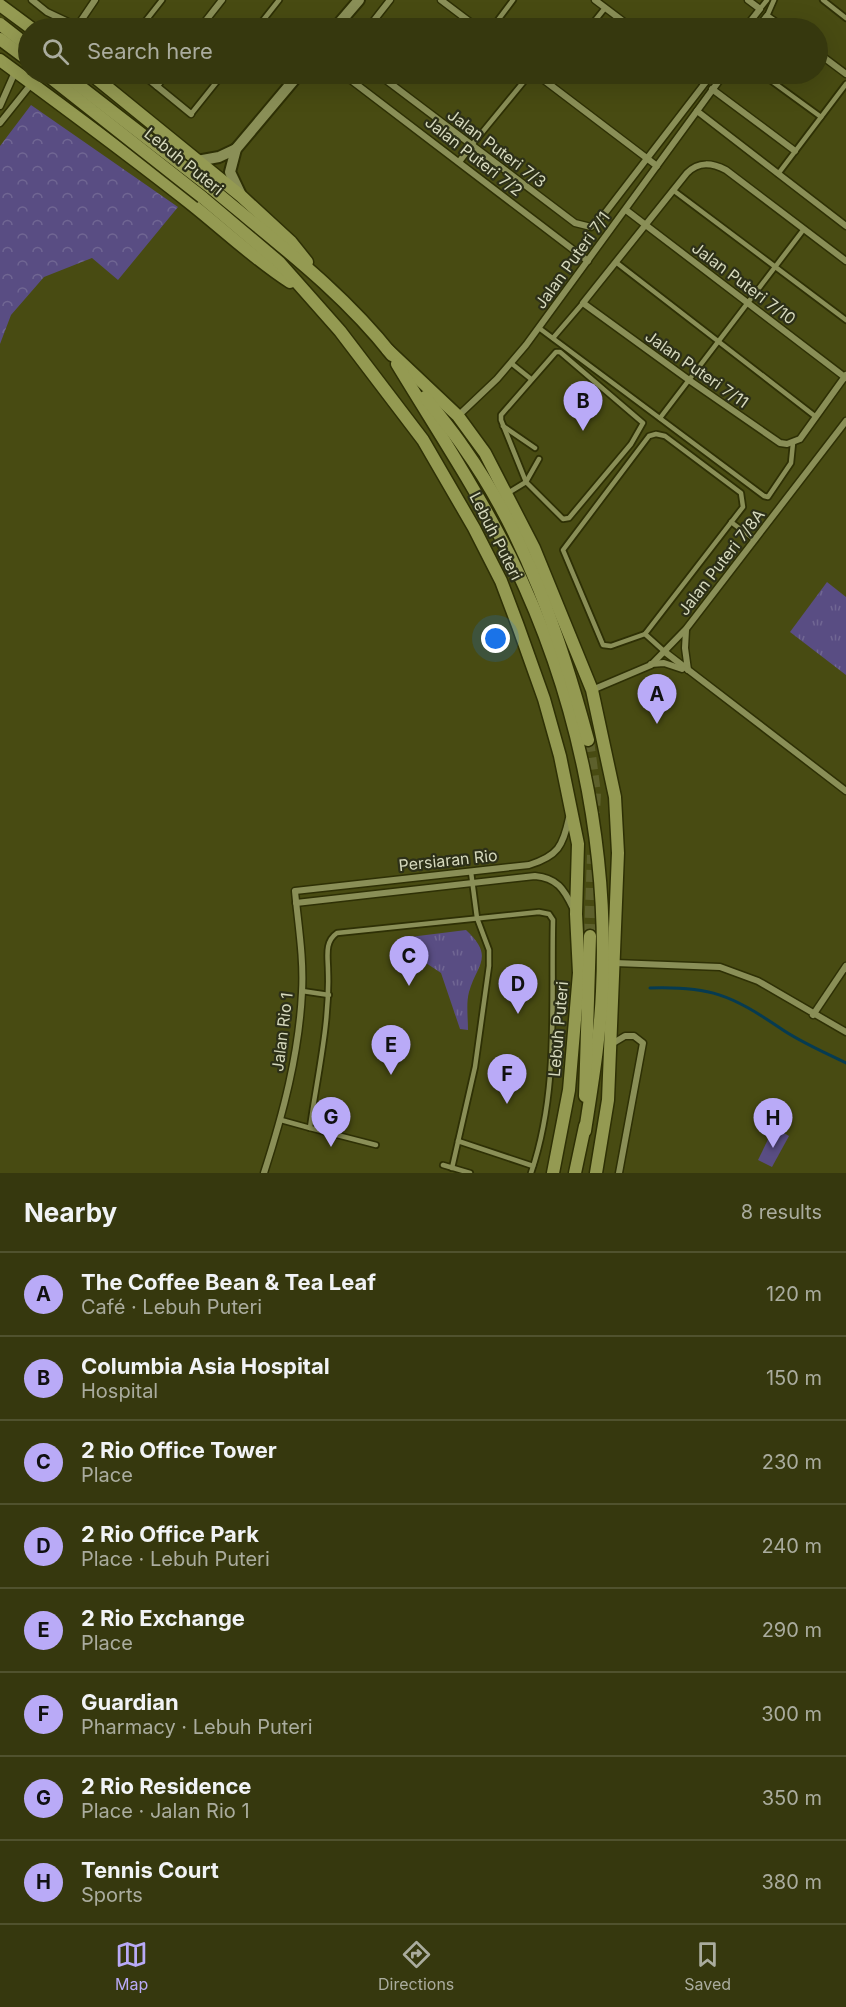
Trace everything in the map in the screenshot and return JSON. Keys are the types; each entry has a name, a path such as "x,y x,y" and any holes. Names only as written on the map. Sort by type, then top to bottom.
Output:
{"main road":[{"path":"0,5 18,19"},
{"path":"0,46 13,36 14,16"},
{"path":"0,24 18,38"},
{"path":"0,39 18,52"},
{"path":"0,60 18,73"},
{"path":"40,84 65,107 190,203 271,270 298,287"},
{"name":"Lebuh Puteri","path":"60,84 315,272 340,296 388,350 458,416 485,453 508,493 560,606 592,690 609,766 618,828 609,963 608,1100 596,1173"},
{"path":"65,84 65,107"},
{"name":"Lebuh Puteri","path":"76,84 206,192 279,262 298,287 340,332 423,440 479,538 505,592 544,699 560,756 578,844 576,914 579,973 576,1015 568,1090 553,1173"},
{"path":"103,84 241,196 291,242 315,272"},
{"path":"388,350 464,448 495,500 543,600 570,674 588,740"},
{"path":"388,350 482,503 510,557 554,666 583,765 592,818 609,963 594,1116 582,1173"},
{"name":"Lebuh Puteri","path":"575,1173 585,1131 590,936"},
{"path":"585,1131 609,963"}],"street":[{"path":"32,0 58,18"},
{"path":"83,18 95,0"},
{"path":"208,18 222,0"},
{"path":"344,18 359,0"},
{"path":"376,18 390,0"},
{"path":"441,0 465,18"},
{"path":"595,0 618,18"},
{"path":"748,0 760,9 753,18"},
{"path":"828,60 846,74"},
{"path":"0,106 3,91 15,72"},
{"path":"0,123 29,84"},
{"path":"154,84 191,114"},
{"path":"197,160 219,157 236,149 291,84"},
{"name":"Jalan Puteri 7/2","path":"356,84 588,261"},
{"name":"Jalan Puteri 7/3","path":"391,84 575,224 591,227 603,217 646,159"},
{"path":"551,84 657,166"},
{"path":"646,159 703,84"},
{"name":"Jalan Puteri 7/1","path":"458,416 511,363 539,328 716,84"},
{"path":"712,89 795,151"},
{"path":"697,111 846,225"},
{"path":"459,162 471,146"},
{"path":"236,149 230,172 241,196"},
{"path":"584,303 687,173 698,165 719,166 846,261"},
{"name":"Jalan Puteri 7/10","path":"626,210 846,377"},
{"name":"Jalan Puteri 7/11","path":"584,303 773,439 780,443 793,443"},
{"path":"793,443 800,439 846,377"},
{"name":"Jalan Puteri 7/8A","path":"592,690 651,664 665,652 686,629 846,421"},
{"path":"686,629 685,648 688,671"},
{"path":"665,652 846,791"},
{"path":"651,664 664,663 688,671"},
{"name":"Persiaran Rio","path":"295,891 529,866 552,856 565,838 570,811"},
{"name":"Persiaran Rio","path":"296,903 518,876 547,877 564,890 576,914"},
{"name":"Jalan Rio 1","path":"264,1173 281,1120 292,1069 302,991 295,891"},
{"path":"609,963 720,967 758,981 813,1015 846,1032"},
{"path":"813,1015 846,966"},
{"path":"610,1045 625,1036 634,1036 644,1043 619,1173"}],"lane":[{"path":"148,18 162,0"},
{"path":"265,18 279,0"},
{"path":"500,18 513,0"},
{"path":"760,9 767,0"},
{"path":"767,16 774,0"},
{"path":"823,0 846,18"},
{"path":"597,18 605,8"},
{"path":"191,114 215,84"},
{"path":"471,146 522,84"},
{"path":"776,84 821,117"},
{"path":"778,174 846,84"},
{"path":"674,190 846,320"},
{"path":"660,418 804,229"},
{"path":"617,263 816,417"},
{"path":"553,338 584,303"},
{"path":"539,328 764,496 768,497 791,463 793,443"},
{"path":"556,352 560,352 644,423 631,444 569,518 559,517 526,482 503,426 501,415 556,352"},
{"path":"511,363 531,379"},
{"path":"503,426 535,448"},
{"path":"656,434 665,436 741,493 744,500 743,507 645,634 611,646 603,645 563,550 649,436 656,434"},
{"path":"508,493 526,482 538,459"},
{"path":"731,522 755,540"},
{"path":"645,634 665,652"},
{"path":"452,1168 476,1067 489,966 489,950 477,918 471,872"},
{"path":"310,1128 329,995 327,948 332,936 337,933 477,918 539,912 549,914 553,920 551,1068 531,1173"},
{"path":"302,991 329,995"},
{"path":"281,1120 376,1145"},
{"path":"458,1141 533,1166"},
{"path":"443,1165 470,1173"}],"green space":[{"path":"31,105 178,207 118,280 92,258 44,277 11,315 0,344 0,146"},
{"path":"827,582 846,597 846,675 790,632"},
{"path":"466,930 475,939 482,954 468,996 468,1030 460,1029 441,973 405,949 407,942 402,938"},
{"path":"774,1127 789,1136 772,1167 758,1160"}],"waterway":[{"path":"650,988 705,991 733,1000 796,1038 846,1063"}],"tunnel":[{"path":"588,740 595,793 594,813"},
{"path":"590,936 593,855"}],"place":[{"name":"Columbia Asia Hospital","path":"583,431"},
{"name":"The Coffee Bean & Tea Leaf","path":"657,724"},
{"name":"2 Rio Office Tower","path":"409,986"},
{"name":"2 Rio Office Park","path":"518,1014"},
{"name":"2 Rio Exchange","path":"391,1075"},
{"name":"Guardian","path":"507,1104"},
{"name":"2 Rio Residence","path":"331,1147"},
{"name":"Tennis Court","path":"773,1148"}]}
